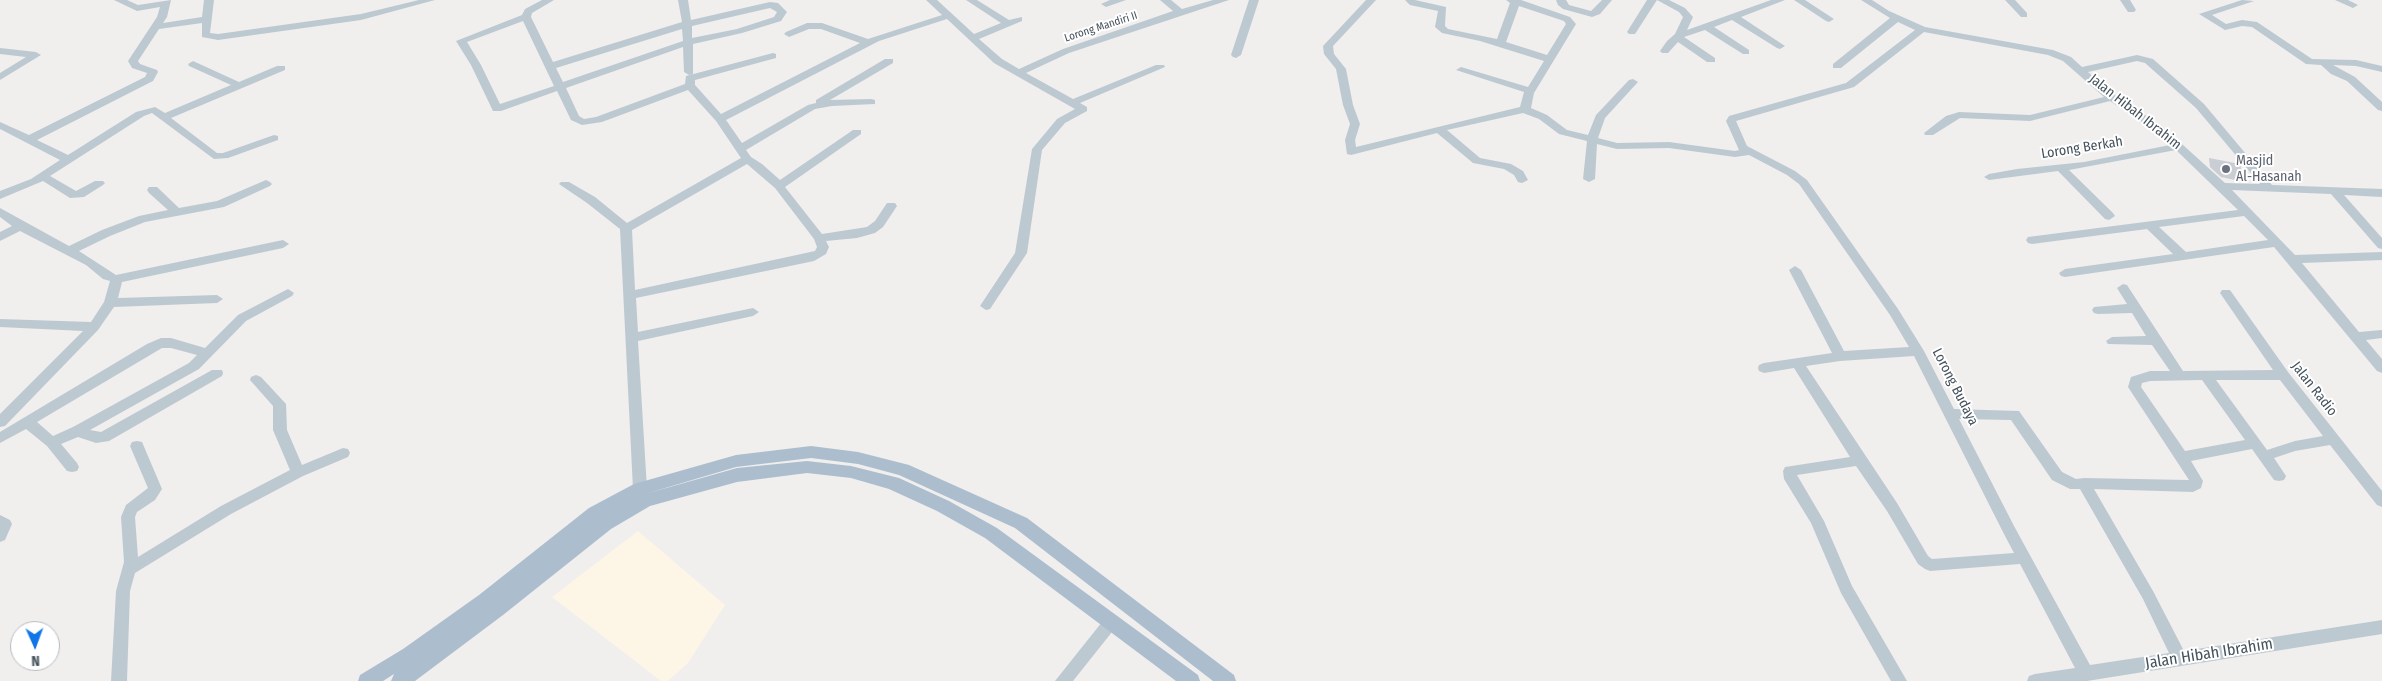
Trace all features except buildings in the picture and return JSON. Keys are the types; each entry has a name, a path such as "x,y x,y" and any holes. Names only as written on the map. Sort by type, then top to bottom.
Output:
{"main road":[{"path":"367,681 410,656 485,600 594,513 640,489 736,461 811,452 858,458 903,470 1021,523 1228,681"},
{"path":"400,681 497,610 604,524 645,501 737,475 772,469 806,467 851,472 893,483 943,506 991,533 1191,681"}],"street":[{"path":"28,140 150,79 153,72 136,66 134,61 162,17 165,1 136,8 119,0"},
{"path":"209,0 204,35 218,37 361,17 430,0"},
{"path":"549,0 528,11 526,17 576,118 589,122 690,86"},
{"path":"683,0 687,24 688,72"},
{"path":"931,0 998,62 1083,110 1061,121 1037,149 1021,253 986,306"},
{"path":"971,0 1007,23"},
{"path":"1106,4 1121,0"},
{"path":"1165,0 1180,12"},
{"name":"Lorong Mandiri II","path":"1017,74 1066,51 1180,12 1224,0"},
{"path":"1236,54 1254,0"},
{"path":"1371,0 1328,46 1330,54 1341,69 1348,105 1355,124 1350,140 1351,152 1525,109 1543,117 1563,132 1592,140 1636,147 1665,145 1735,154 1749,152"},
{"path":"1410,0 1413,4 1444,10 1440,26 1442,30 1500,44 1549,59"},
{"path":"1500,44 1514,0 1567,18 1571,24 1530,91 1525,109"},
{"path":"1561,0 1561,3 1566,7 1592,14 1597,12 1607,0"},
{"path":"1632,32 1652,0"},
{"path":"1662,0 1682,10 1688,17 1678,37 1665,51"},
{"path":"1678,37 1780,0"},
{"path":"1799,0 1829,19"},
{"name":"Jalan Hibah Ibrahim","path":"1866,0 1897,18 1922,29 2050,52 2067,60 2112,98 2148,121 2179,146 2222,186 2278,243 2382,368"},
{"path":"2010,0 2024,15"},
{"path":"2125,0 2131,10"},
{"path":"2340,0 2353,5"},
{"path":"2250,1 2204,14 2225,27 2242,23 2254,24 2307,60 2324,63 2356,63 2382,69"},
{"path":"526,17 461,41 476,65 497,109 688,42 739,31 778,18 782,12 775,5 770,5 687,24 551,66"},
{"path":"720,119 869,43 948,16"},
{"path":"1732,16 1780,46"},
{"path":"1837,66 1897,18"},
{"path":"155,28 206,19"},
{"path":"972,38 1019,19"},
{"path":"789,34 807,26 822,26 869,43"},
{"path":"1706,26 1746,52"},
{"path":"1749,152 1742,147 1731,121 1733,118 1850,85 1922,29"},
{"path":"1678,37 1711,60"},
{"path":"0,50 36,55 0,77"},
{"path":"630,295 810,258 820,254 823,247 819,238 779,186 744,154 720,119 690,86 690,78 774,56"},
{"path":"2081,70 2133,59 2142,58 2149,61 2200,106 2270,189"},
{"path":"626,228 744,154 812,107 889,61"},
{"path":"2324,63 2335,72 2351,80 2382,108"},
{"path":"193,64 240,86"},
{"path":"1072,103 1160,67"},
{"path":"164,117 281,68"},
{"path":"1461,70 1530,91"},
{"path":"1589,179 1592,140 1604,111 1633,82"},
{"path":"1929,133 1950,118 1959,116 2030,118 2112,98"},
{"path":"812,107 832,103 871,102"},
{"path":"0,195 44,177 146,111 155,110 214,156 224,156 274,138"},
{"path":"0,125 68,160"},
{"path":"1439,129 1477,162 1507,166 1519,173 1522,180"},
{"path":"779,186 858,132"},
{"name":"Lorong Berkah","path":"1989,177 2084,165 2179,146"},
{"name":"Lorong Budaya","path":"1749,152 1791,172 1803,182 1857,256 1918,351 2087,674"},
{"path":"2060,168 2108,216"},
{"path":"44,177 74,195 80,194 98,183"},
{"path":"70,251 106,232 143,219 220,204 266,184"},
{"path":"565,184 591,200 626,228 640,489"},
{"path":"2222,186 2382,193"},
{"path":"154,190 176,212"},
{"path":"2335,192 2382,246"},
{"path":"819,238 857,234 871,230 879,224 891,206"},
{"path":"0,212 20,226 90,262 107,276 116,279 283,244"},
{"path":"2032,240 2248,212"},
{"path":"2149,224 2183,256"},
{"path":"0,237 20,226"},
{"path":"2065,273 2278,243"},
{"path":"2292,259 2382,256"},
{"path":"1795,270 1840,356"},
{"path":"0,422 94,327 110,303 116,286 116,279"},
{"path":"2123,288 2180,376"},
{"path":"52,442 78,431 194,366 242,318 288,293"},
{"name":"Jalan Radio","path":"2226,293 2284,375 2382,500"},
{"path":"110,303 217,299"},
{"path":"2098,310 2136,308"},
{"path":"632,338 753,312"},
{"path":"0,323 94,327"},
{"path":"2356,337 2382,334"},
{"path":"2112,341 2155,340"},
{"path":"0,438 151,347 162,343 171,343 207,353"},
{"path":"1764,368 1840,356 1918,351"},
{"path":"1797,363 1926,563 1938,565 2025,558"},
{"path":"78,431 96,438 112,433 216,372"},
{"path":"1950,414 2014,415 2018,418 2057,476 2075,486 2084,483 2193,486 2196,484 2196,481 2182,457 2134,387 2136,380 2142,377 2284,375"},
{"path":"2206,376 2279,476"},
{"path":"256,380 279,404 280,430 298,472"},
{"path":"27,422 52,442 72,468"},
{"path":"2265,456 2295,446 2333,439"},
{"path":"2182,457 2255,443"},
{"path":"120,681 123,591 131,562 128,517 132,508 150,496 155,489 137,446"},
{"path":"128,570 226,510 298,472 343,453"},
{"path":"1859,459 1850,463 1792,470 1789,475 1817,521 1846,589 1899,681"},
{"path":"2084,483 2148,595 2180,659"},
{"path":"0,521 5,524 0,536"},
{"path":"1063,681 1111,622"},
{"name":"Jalan Hibah Ibrahim","path":"2036,681 2382,627"}],"shaded area":[{"path":"638,531 725,605 688,663 668,681 661,681 552,597"}],"place":[{"name":"Masjid Al-Hasanah","path":"2226,169"}]}
